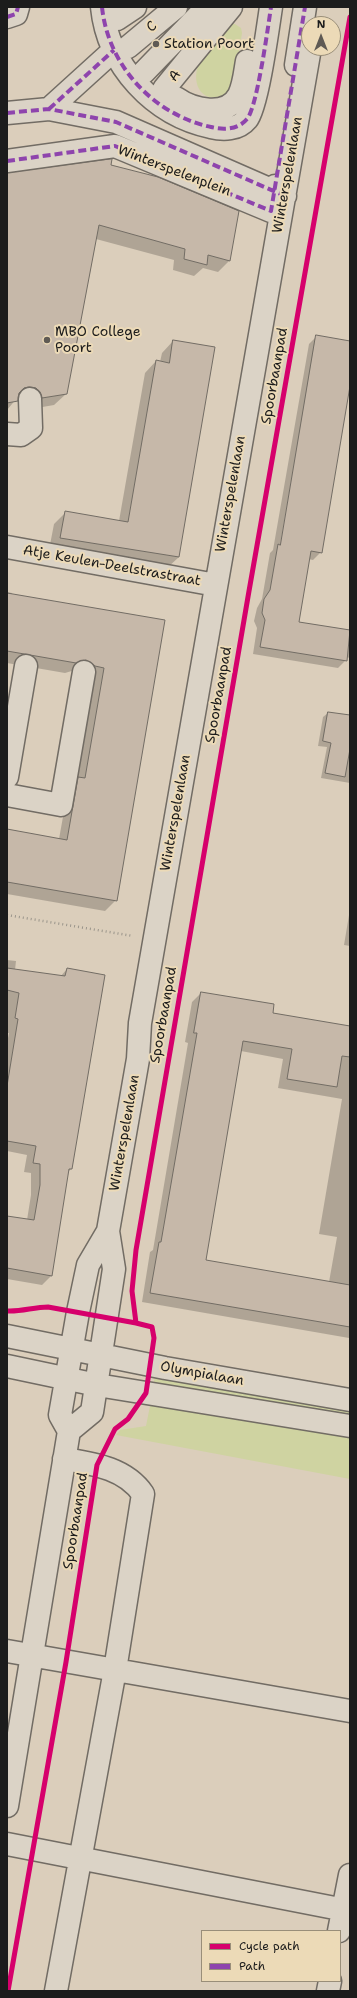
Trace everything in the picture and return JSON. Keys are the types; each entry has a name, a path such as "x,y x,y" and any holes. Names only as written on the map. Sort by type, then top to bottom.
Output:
{"street":[{"path":"7,17 16,14 18,7"},
{"path":"135,7 111,11 105,27 121,49 164,89 184,104 202,109 224,107 236,100 242,87 256,7"},
{"name":"C","path":"121,49 176,7"},
{"path":"144,72 207,7"},
{"name":"A","path":"164,89 231,7"},
{"path":"121,49 134,81 165,110 179,118 204,126 224,128 236,127 248,119 253,110 272,7"},
{"name":"Winterspelenplein","path":"7,161 115,146 271,211 279,193 306,7"},
{"path":"49,109 121,49"},
{"name":"Winterspelenlaan","path":"108,1231 88,1265 65,1379 60,1415 69,1431 92,1412 97,1385 114,1269 108,1231 138,1059 140,1023 256,349 279,193 308,56"},
{"name":"Winterspelenplein","path":"7,113 49,109 116,122 279,193"},
{"path":"7,434 21,435 31,428 30,400"},
{"name":"Atje Keulen-Deelstrastraat","path":"7,547 216,585"},
{"path":"7,777 26,666"},
{"path":"7,795 61,805 84,672"},
{"name":"Olympialaan","path":"7,1336 102,1354 165,1368 350,1400"},
{"name":"Olympialaan","path":"7,1366 97,1385 350,1426"},
{"path":"7,1806 69,1431"},
{"path":"56,1991 115,1670 143,1494 136,1484 125,1476 97,1465 64,1459"},
{"path":"7,1651 350,1711"},
{"path":"7,1844 347,1910"},
{"path":"339,1930 347,1910 350,1875"}],"path":[{"path":"7,915 154,940"}],"green space":[{"path":"229,24 235,24 241,28 242,33 234,85 220,96 207,96 198,87 196,79 197,69 206,52"},
{"path":"155,1376 350,1409 350,1419 153,1386"},
{"path":"151,1401 350,1433 350,1479 116,1435 120,1430 146,1426"}],"building":[{"name":"MBO College Poort","path":"112,159 111,165 158,177 239,211 230,261 208,255 207,265 184,259 185,249 99,225 67,394 42,398 40,392 36,388 29,387 24,388 19,393 18,401 7,403 7,173"},
{"path":"316,335 350,341 350,386 322,553 311,551 299,622 350,630 347,661 260,647 265,620 262,613 264,599 270,590 278,544 280,545"},
{"path":"173,340 215,347 179,557 60,538 65,511 128,522 156,360 169,363"},
{"path":"7,593 165,620 117,901 7,882 7,829 67,840 78,777 85,778 104,668 95,666 86,660 76,663 7,651"},
{"path":"328,712 350,715 350,749 345,777 325,773 331,743 323,741"},
{"path":"7,968 65,976 67,968 105,975 72,1169 69,1169 52,1276 7,1268 7,1216 34,1220 40,1185 40,1164 33,1163 36,1146 7,1141 7,1086 18,1019 15,1018 19,993 7,990"},
{"path":"201,992 274,1004 273,1013 350,1026 350,1057 342,1056 337,1087 287,1079 292,1049 243,1041 206,1260 350,1285 350,1327 150,1293 159,1242 161,1242 197,1033 194,1033"}],"marked path":[{"path":"7,17 16,14 18,7"},
{"path":"102,7 106,29 114,49 124,68 137,85 153,99 171,111 190,121 220,129 235,127 243,123 251,112 262,66 271,7"},
{"path":"7,161 115,146 271,211 305,7"},
{"path":"49,109 114,50"},
{"path":"7,113 49,109 116,122 285,196"}],"cycle path":[{"name":"Spoorbaanpad","path":"8,1991 66,1662 97,1465 115,1429 128,1419 146,1393 154,1338 152,1327 136,1323 132,1291 136,1250 249,591 350,17"},
{"path":"7,1311 48,1307 136,1323"}],"place":[{"name":"Station Poort","path":"156,44"},
{"name":"MBO College Poort","path":"47,340"}]}
